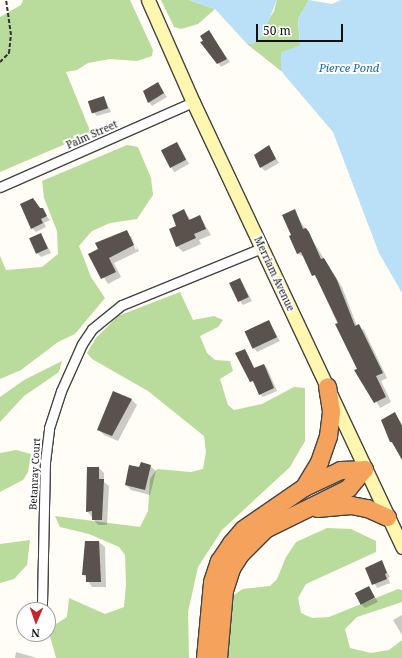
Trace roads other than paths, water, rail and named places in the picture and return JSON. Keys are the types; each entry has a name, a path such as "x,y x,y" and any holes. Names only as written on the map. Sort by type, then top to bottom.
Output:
{"highway":[{"path":"304,488 319,462 328,436 331,411 327,386"},
{"path":"205,658 209,596 220,561 243,529 304,488 340,470 364,469"},
{"path":"218,658 224,590 234,564 250,541 265,529 311,508 348,488 364,469"},
{"path":"311,508 351,505 367,508 387,517"}],"main road":[{"name":"Merriam Avenue","path":"148,0 192,102 327,386 364,469 387,517 399,533 402,547"}],"street":[{"name":"Palm Street","path":"0,187 192,102"},
{"name":"Betanray Court","path":"42,602 45,462 49,428 61,391 82,344 92,329 122,306 262,248"}],"water":[{"path":"189,0 277,0 262,37 253,44 247,44 215,9"},
{"name":"Pierce Pond","path":"309,0 332,4 341,0 402,0 402,293 379,253 333,132 281,71 281,52 300,46 298,19"}]}
